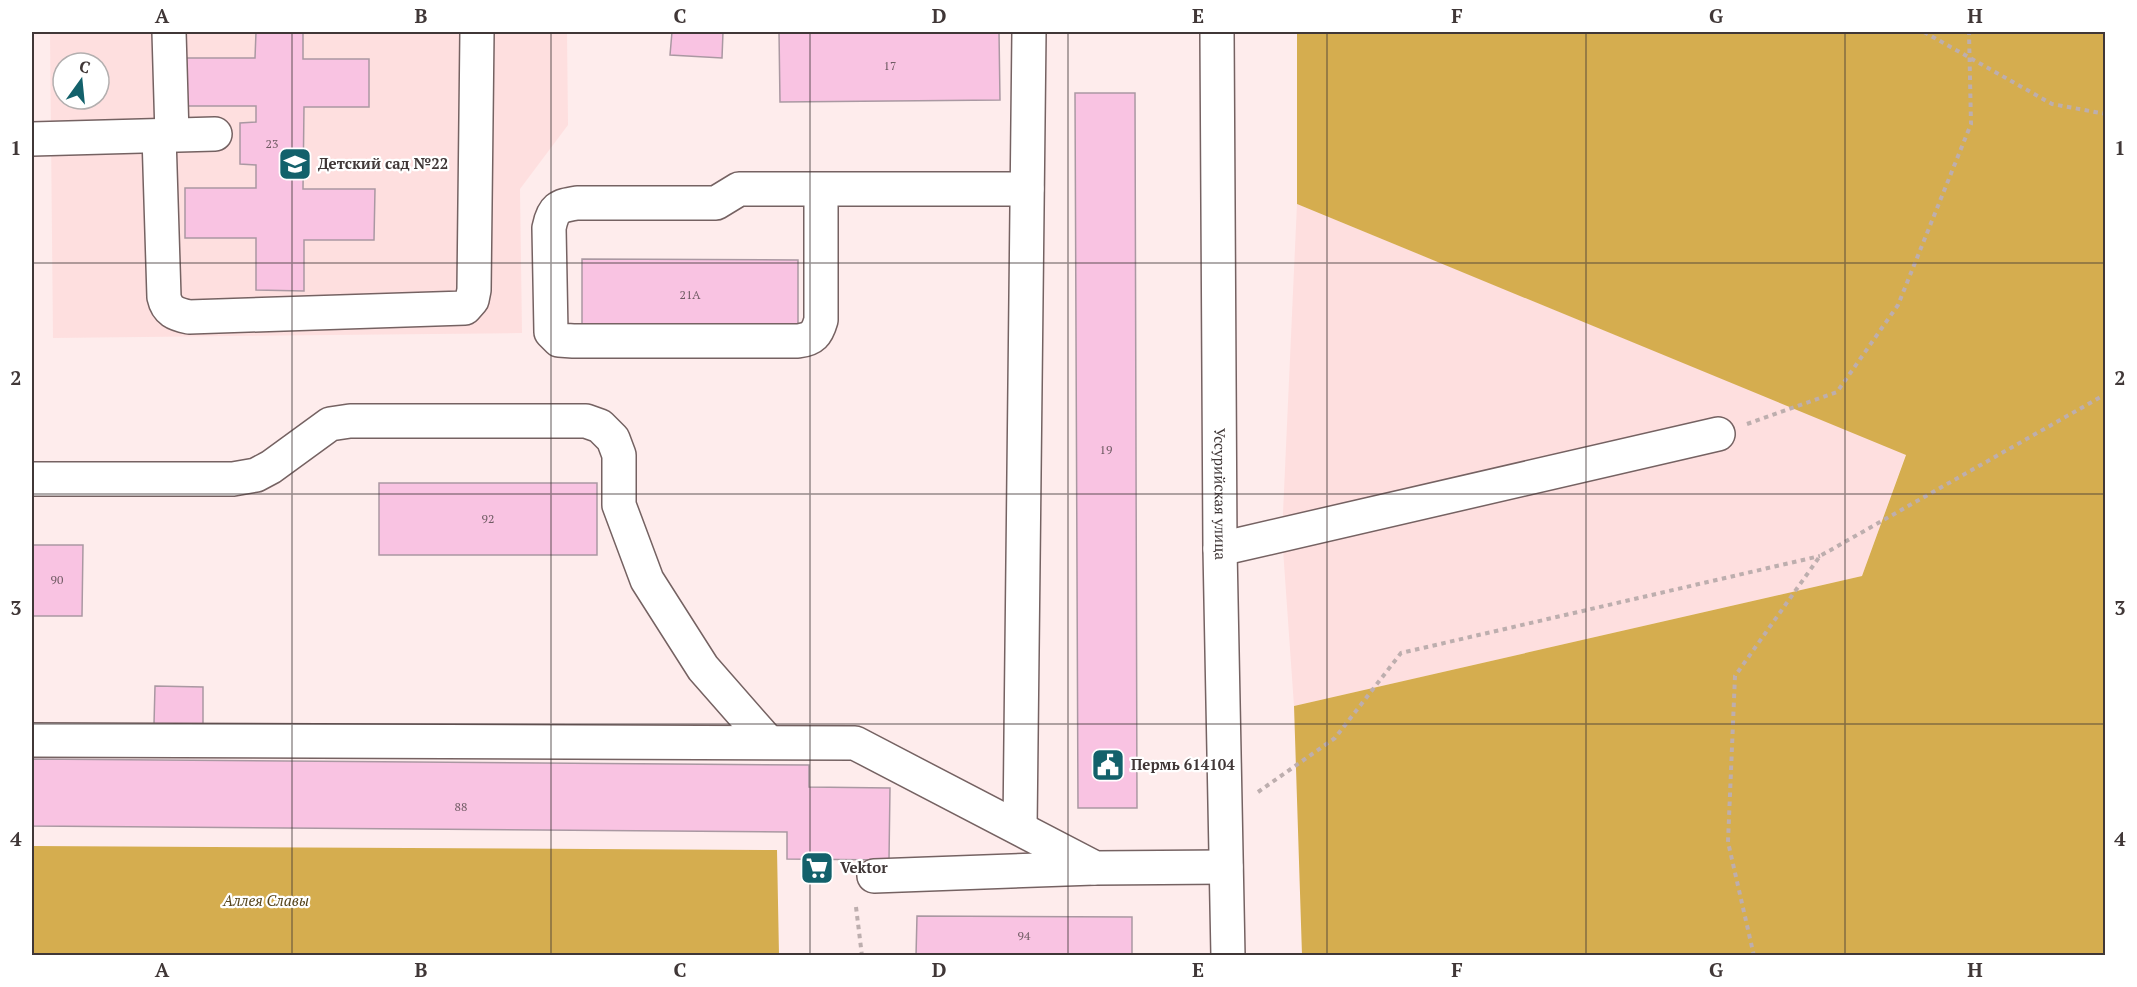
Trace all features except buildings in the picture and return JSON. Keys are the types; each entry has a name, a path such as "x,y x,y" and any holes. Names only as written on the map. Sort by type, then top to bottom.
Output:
{"street":[{"path":"169,32 164,297 166,306 175,314 189,317 465,308 472,300 474,290 477,32"},
{"path":"1020,828 1029,32"},
{"name":"Уссурийская улица","path":"1217,32 1220,549 1228,956"},
{"path":"32,139 215,134"},
{"path":"821,189 821,320 818,331 810,339 798,341 573,341 559,340 550,332 549,228 552,215 560,205 577,202 716,203 739,189 821,189 1028,189"},
{"path":"32,479 233,479 256,475 271,467 330,424 350,422 586,421 600,426 613,439 619,455 619,505 647,580 703,668 768,742"},
{"path":"1220,549 1718,434"},
{"path":"32,740 855,743 1095,868"},
{"path":"874,876 1095,868 1226,867"}],"path":[{"path":"1924,32 2052,104 2106,114"},
{"path":"1718,434 1837,392 1898,305 1971,124 1969,32"},
{"path":"1225,814 1335,738 1401,653 1820,556 2106,394"},
{"path":"1754,956 1728,842 1735,676 1820,556"},
{"path":"856,907 862,956"}],"shaded area":[{"name":"Детский сад №22","path":"50,32 567,32 568,125 520,189 522,333 53,338"},
{"path":"1297,204 1906,454 1862,576 1294,706 1282,535"}],"green space":[{"path":"1297,32 2105,32 2105,955 1302,955 1294,706 1862,576 1906,455 1297,204"},
{"name":"Аллея Славы","path":"32,846 777,850 779,955 32,955"}],"place":[{"name":"Детский сад №22","path":"295,164"},
{"name":"Пермь 614104","path":"1108,765"},
{"name":"Vektor","path":"817,868"}]}
